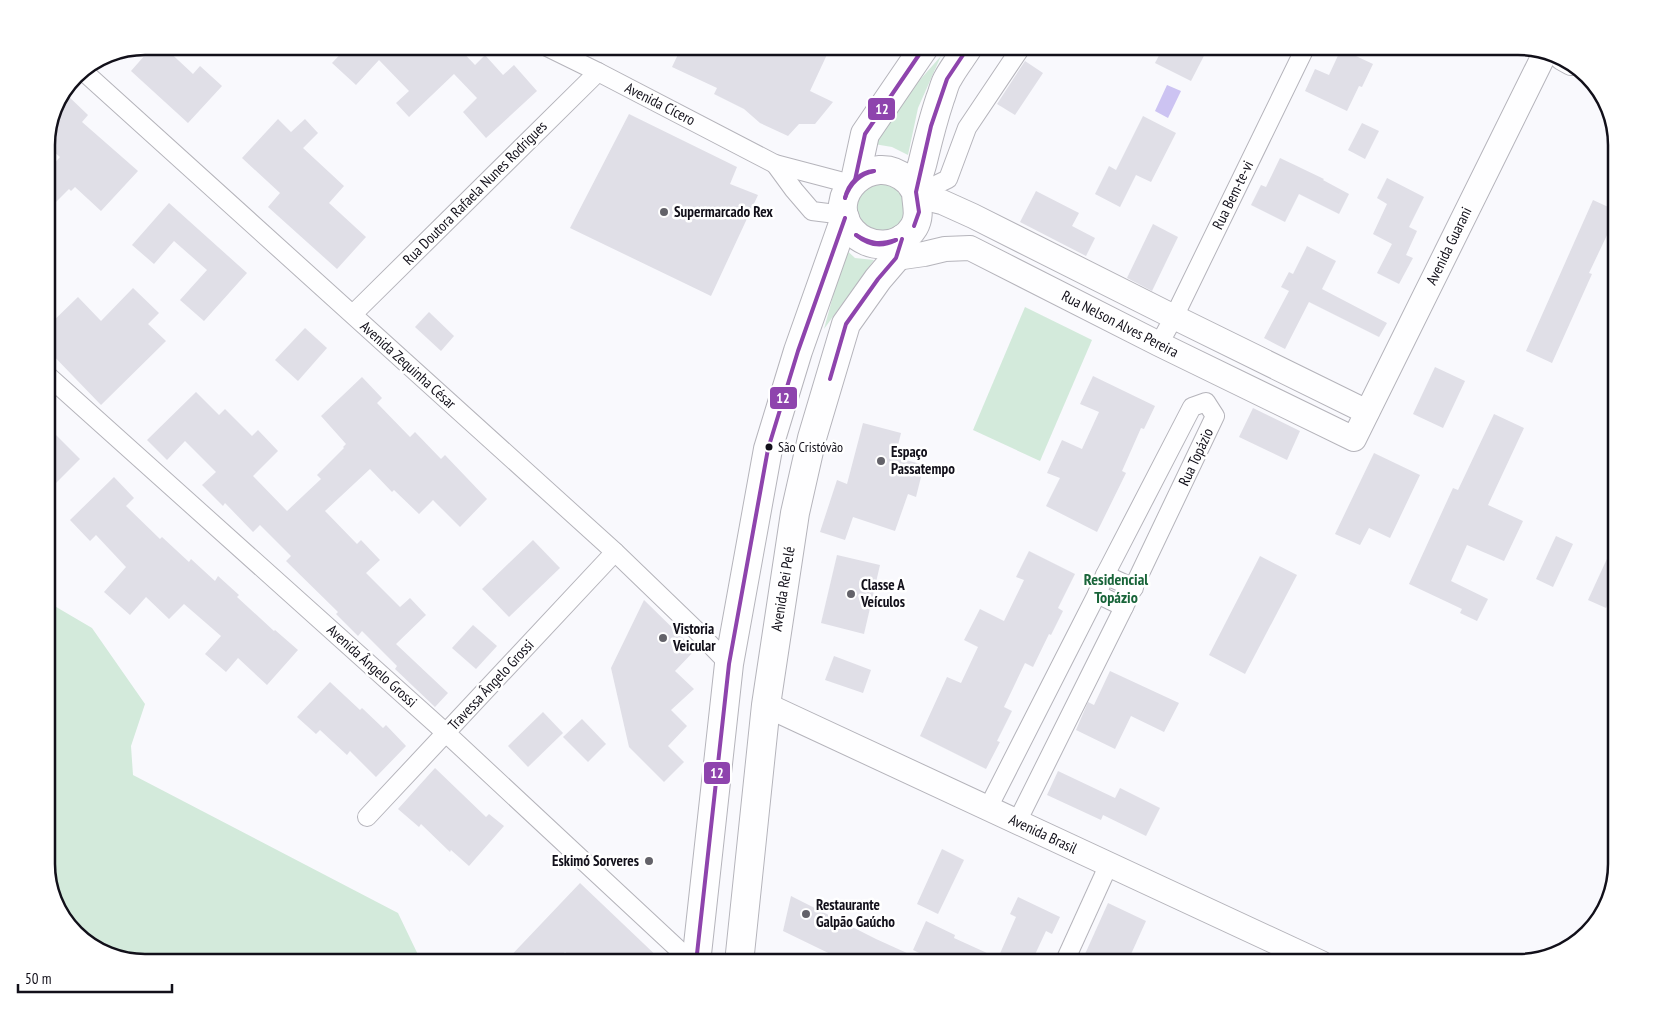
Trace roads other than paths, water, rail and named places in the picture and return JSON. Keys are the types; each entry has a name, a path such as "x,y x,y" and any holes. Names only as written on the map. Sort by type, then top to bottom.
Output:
{"main road":[{"path":"894,248 870,244 859,238 850,229 844,217 843,204 846,193 853,182 865,134 919,55"},
{"name":"Avenida Rei Pelé","path":"740,954 766,705 795,513 817,422 846,324 878,279 894,248 914,227 919,212 917,194 931,126 947,79 962,55"},
{"path":"853,182 867,172 881,169 896,172 908,180 917,194"},
{"path":"695,954 729,664 768,449 798,351 844,217"}],"street":[{"name":"Avenida Cícero","path":"563,55 775,164 853,182"},
{"path":"917,194 948,179 968,128 1016,55"},
{"name":"Rua Bem-te-vi","path":"1159,344 1174,317 1302,55"},
{"name":"Avenida Guarani","path":"1354,439 1543,59"},
{"name":"Rua Doutora Rafaela Nunes Rodrigues","path":"353,314 598,72"},
{"name":"Avenida Zequinha César","path":"88,75 615,552 729,664"},
{"name":"Avenida Cícero","path":"775,164 812,211 844,217"},
{"name":"Rua Nelson Alves Pereira","path":"917,194 942,202 973,216 1368,412"},
{"name":"Rua Nelson Alves Pereira","path":"894,248 924,254 945,249 970,248 1159,344 1354,439"},
{"name":"Avenida Ângelo Grossi","path":"55,382 446,733 684,954"},
{"name":"Rua Topázio","path":"988,808 1192,407 1206,402 1216,416 1134,588 1018,822"},
{"name":"Travessa Ângelo Grossi","path":"367,817 615,552"},
{"path":"1105,575 1134,588"},
{"path":"1097,594 1124,607"},
{"name":"Avenida Brasil","path":"766,705 1109,864 1296,954"},
{"path":"1068,954 1109,864"}],"place":[{"name":"Supermarcado Rex","path":"664,212"},
{"name":"São Cristóvão","path":"769,447"},
{"name":"Espaço Passatempo","path":"881,461"},
{"name":"Classe A Veículos","path":"851,594"},
{"name":"Vistoria Veicular","path":"663,638"},
{"name":"Eskimó Sorveres","path":"649,861"},
{"name":"Restaurante Galpão Gaúcho","path":"806,914"}],"district":[{"name":"Residencial Topázio","path":"1116,588"}]}
